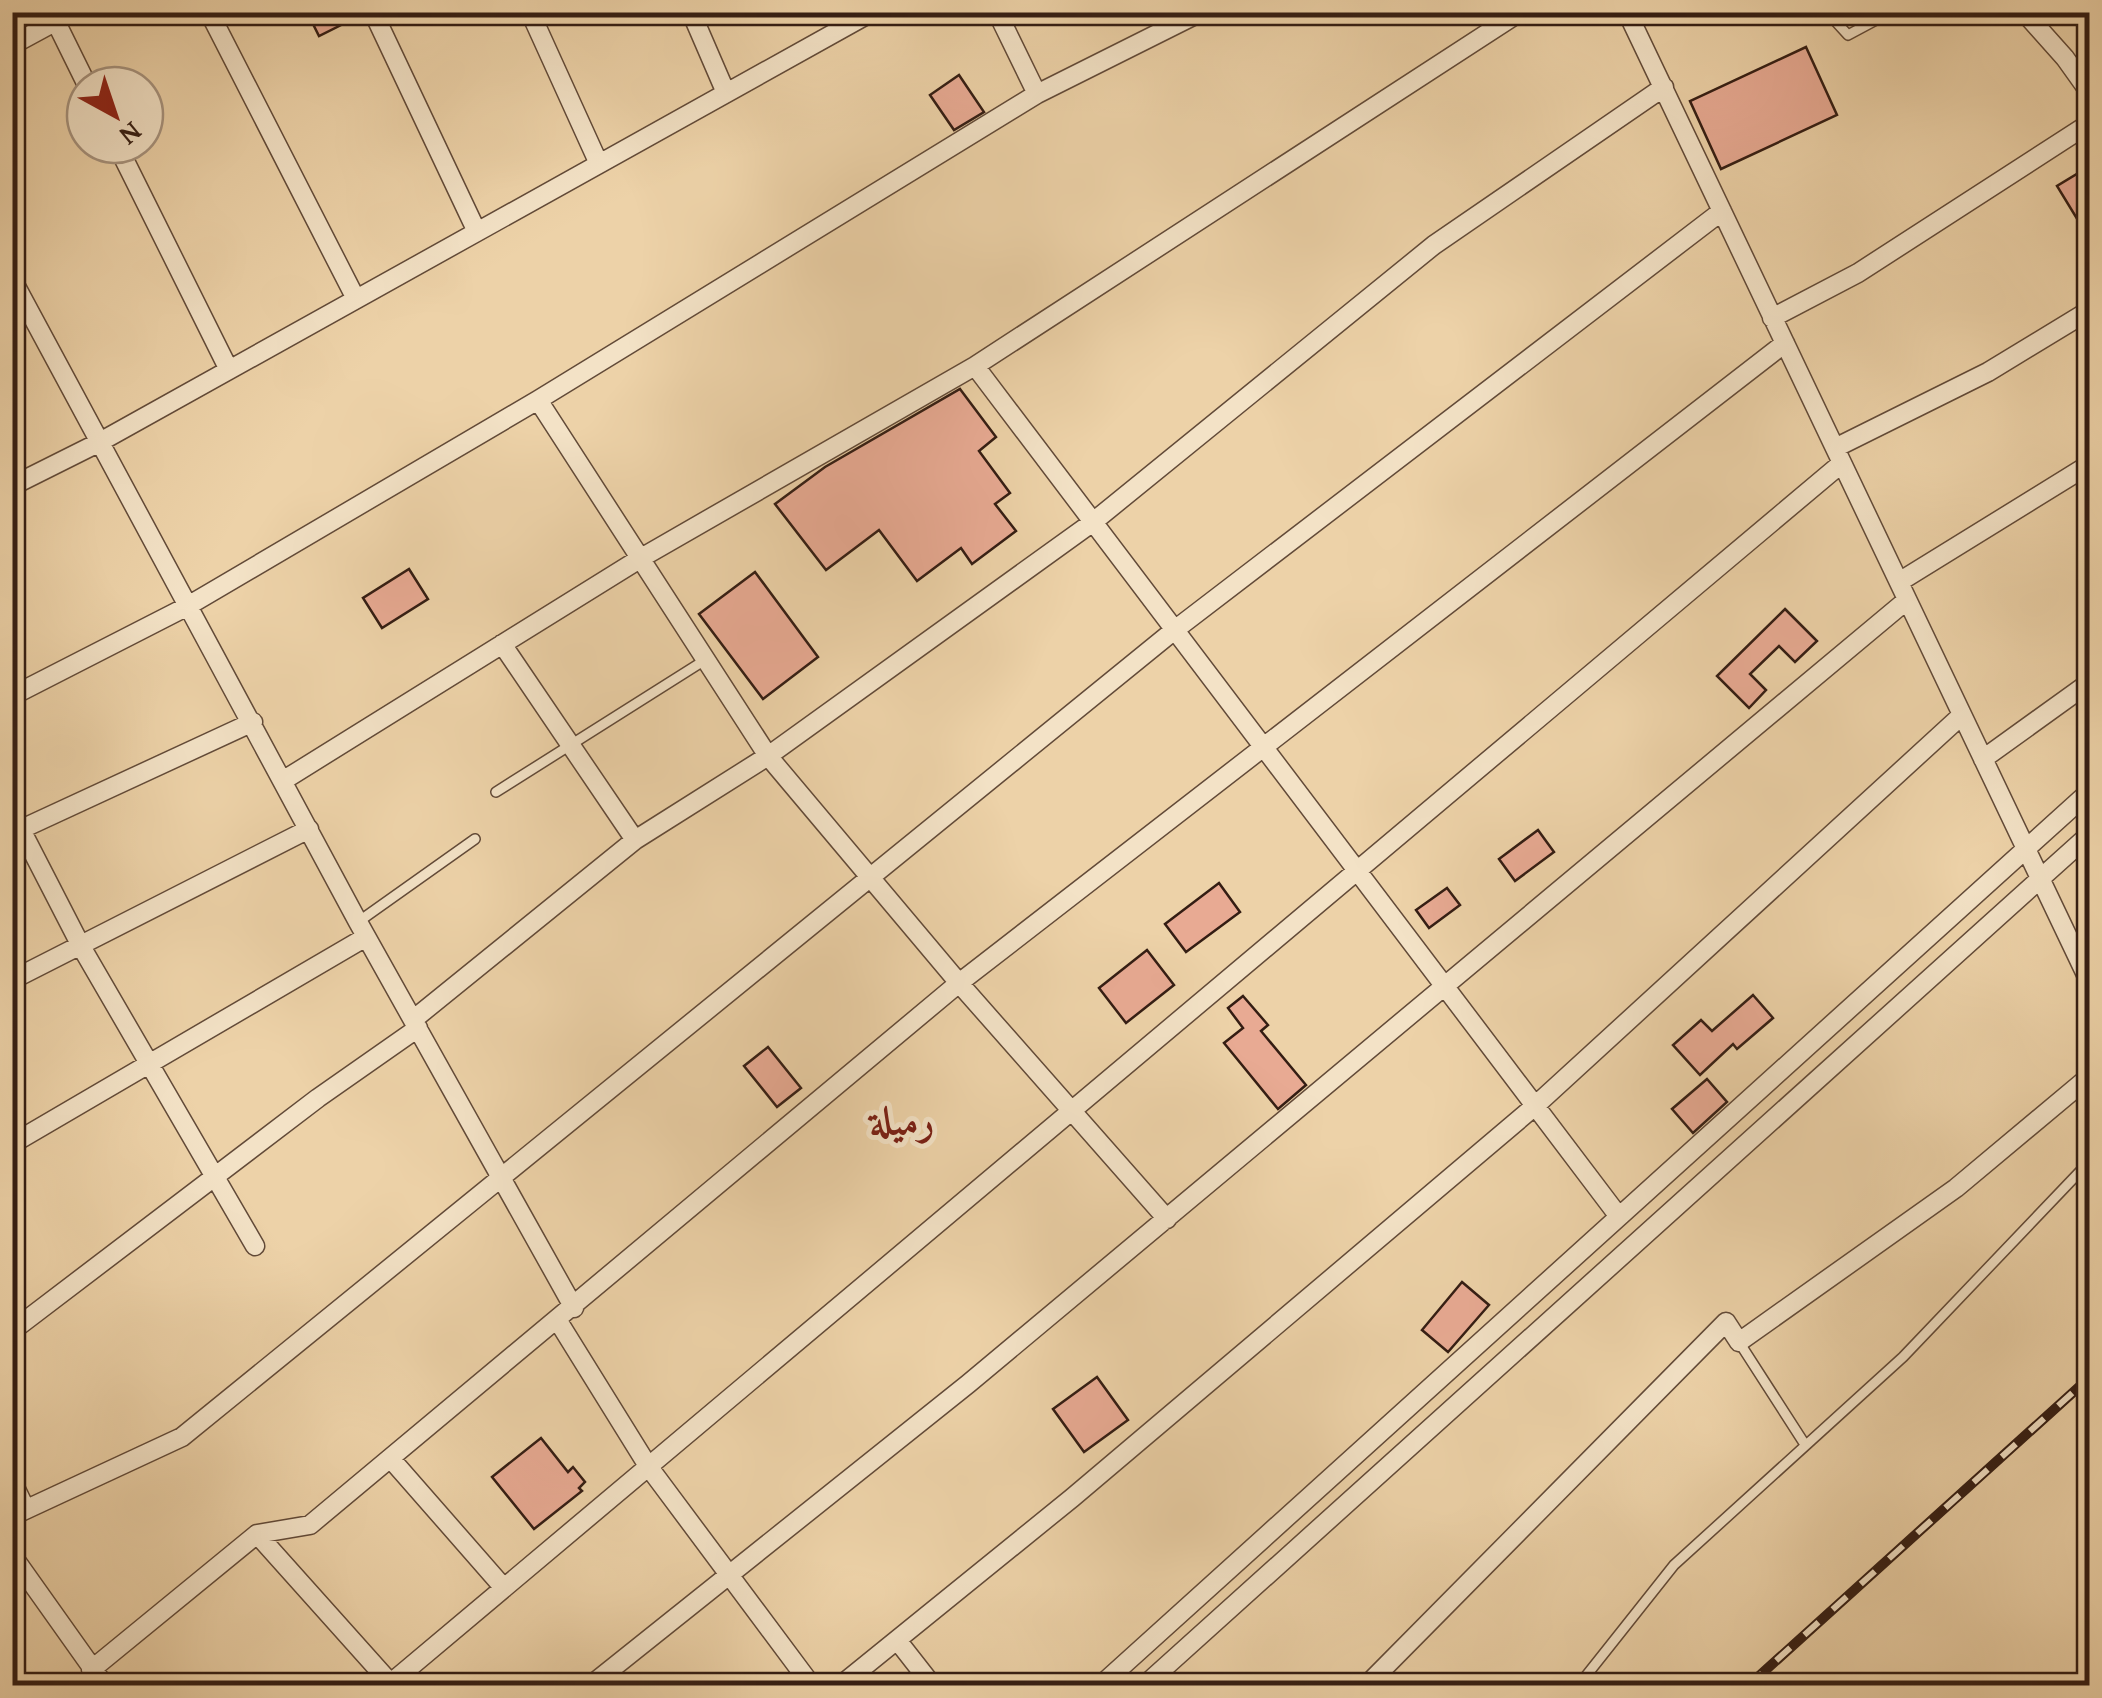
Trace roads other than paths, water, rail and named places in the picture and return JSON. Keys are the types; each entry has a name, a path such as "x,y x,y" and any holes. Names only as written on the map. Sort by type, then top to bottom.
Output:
{"street":[{"path":"12,45 53,17 73,12"},
{"path":"209,12 356,299"},
{"path":"373,12 477,232"},
{"path":"530,12 600,164"},
{"path":"691,12 726,94"},
{"path":"997,12 1037,94"},
{"path":"12,696 186,607 538,400 1037,94 1201,12"},
{"path":"284,780 641,558 975,366 1520,12"},
{"path":"1627,12 2023,850 2090,983"},
{"path":"2024,12 2066,58 2090,93"},
{"path":"12,486 98,443 726,94 860,15"},
{"path":"53,17 77,65"},
{"path":"12,1330 416,1024 635,840 768,756 1093,522 1434,246 1664,87"},
{"path":"1772,318 1858,273 2090,123"},
{"path":"126,165 229,370"},
{"path":"12,1481 19,1512 182,1437 1172,632 1722,211"},
{"path":"12,280 362,929 574,1308"},
{"path":"256,1534 392,1684 1356,872 1838,456 2090,310"},
{"path":"91,1670 256,1534 310,1526 959,983 1784,343"},
{"path":"975,366 1172,632 1617,1214"},
{"path":"538,400 768,756 959,983 1168,1219"},
{"path":"1899,582 2090,464"},
{"path":"590,1686 1168,1219 1908,600"},
{"path":"502,644 635,840"},
{"path":"1983,759 2090,682"},
{"path":"840,1686 1535,1106 1962,715"},
{"path":"253,722 15,825 255,1246"},
{"path":"1100,1686 1617,1214 2090,791"},
{"path":"12,980 82,948 309,829"},
{"path":"1144,1686 2090,834"},
{"path":"12,1144 150,1066 362,929"},
{"path":"1366,1686 1726,1322 1739,1342 1956,1188 2090,1076"},
{"path":"558,1321 648,1466 812,1686"},
{"path":"391,1458 504,1588"},
{"path":"12,1555 105,1686"},
{"path":"898,1640 933,1686"}],"lane":[{"path":"1827,12 1848,36 1891,12"},
{"path":"496,792 708,658"},
{"path":"362,929 475,839"},
{"path":"1578,1686 1674,1565 1804,1443 1904,1357 2090,1160"},
{"path":"1739,1342 1804,1443"}],"railway":[{"path":"1748,1686 2090,1377"}],"district":[{"name":"رميلة","path":"902,1120"}]}
